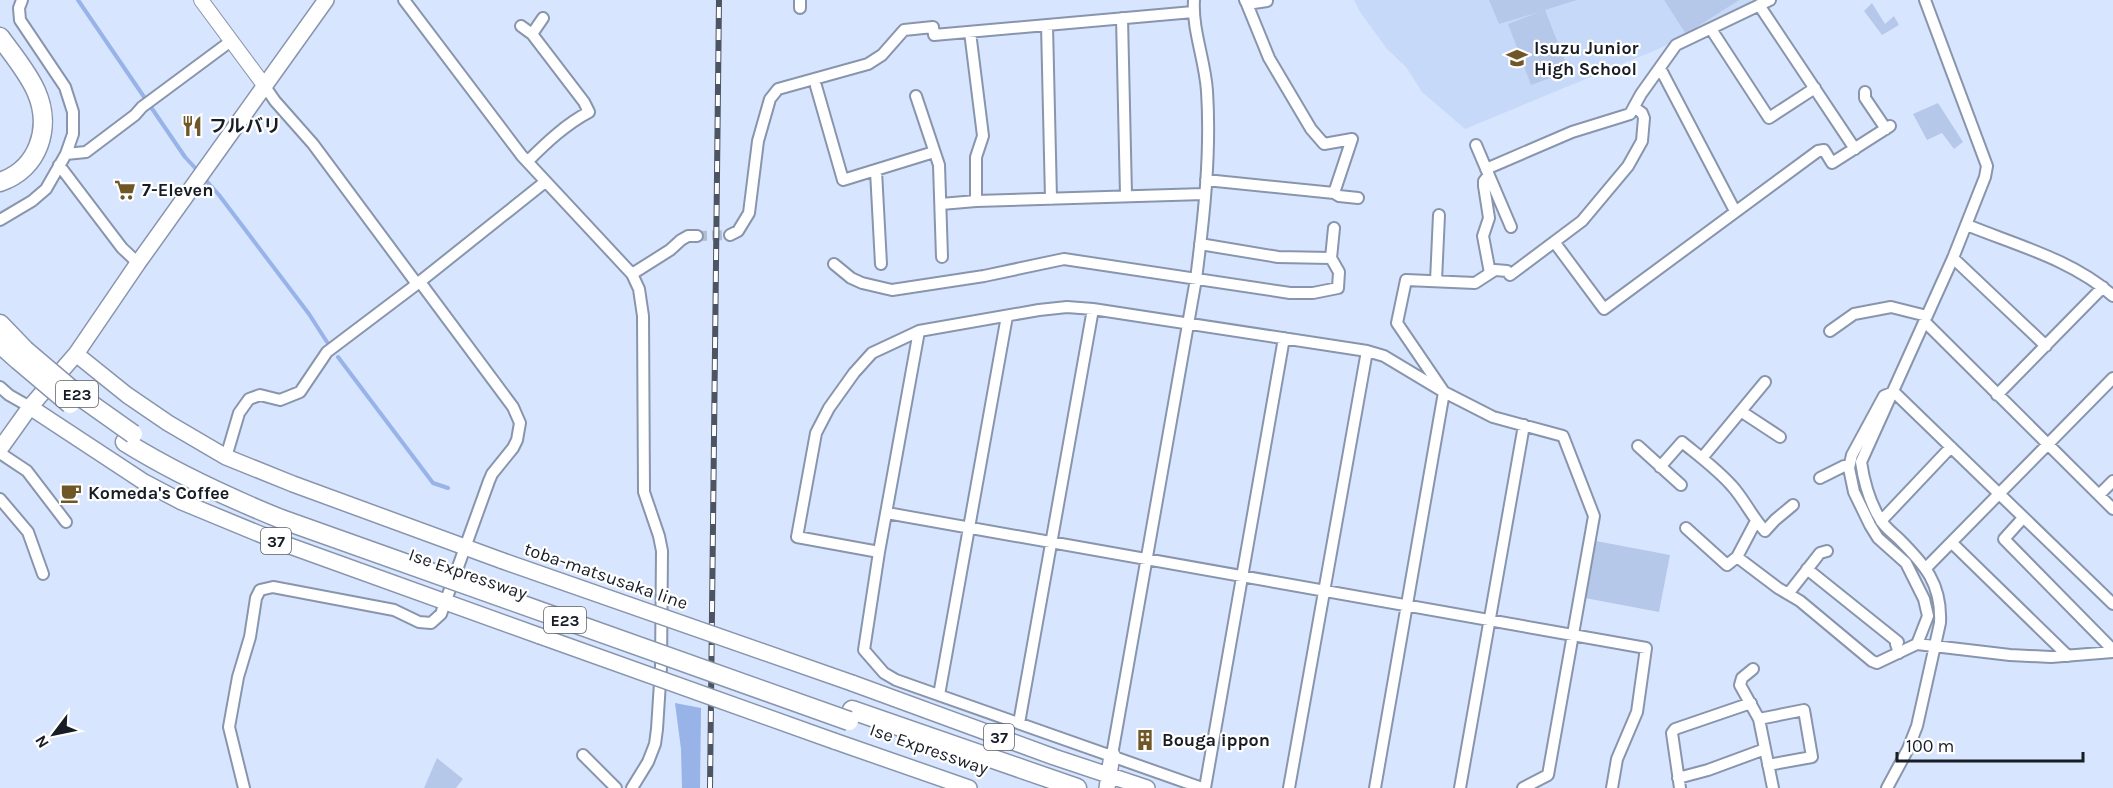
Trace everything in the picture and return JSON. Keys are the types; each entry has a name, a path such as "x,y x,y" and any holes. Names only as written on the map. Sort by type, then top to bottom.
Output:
{"highway":[{"path":"0,37 27,74 37,93 43,124 40,144 31,162 16,175 0,182"},
{"path":"0,53 26,92 33,122 28,148 18,161 0,171"},
{"name":"Ise Expressway","path":"0,324 21,355"},
{"name":"Ise Expressway","path":"0,344 21,355 78,395 129,438 283,513 850,715 1042,788"},
{"name":"Ise Expressway","path":"850,715 1077,788"}],"main road":[{"path":"0,451 30,407 76,354 138,263 326,0"},
{"name":"toba-matsusaka line","path":"76,354 127,395 168,423 226,457 464,548 852,683 1053,757 1108,782 1148,788"},
{"name":"37","path":"30,407 144,482 182,502 279,542 969,788"},
{"path":"1108,782 1112,755"}],"street":[{"path":"0,220 41,195 51,183 66,154 73,134 73,112 69,99 55,71 20,20 19,8 22,0"},
{"path":"201,0 275,101 313,144 513,407 520,423 513,448 489,481 441,614 436,620 425,624 394,610 273,587 260,590 256,598 250,637 238,677 229,727 244,788"},
{"path":"404,0 412,5 545,182 632,274 639,289 643,316 644,492 659,536 662,562 661,667 655,744 648,762 632,788"},
{"path":"1112,755 1196,279 1200,244 1206,180 1207,93 1203,54 1193,12 1194,0"},
{"path":"1490,273 1483,236 1489,218 1484,186 1487,172 1572,132 1630,114 1641,94 1676,45 1770,0"},
{"path":"1887,788 1908,749 1917,726 1940,623 1941,609 1932,578 1926,568 1881,521 1871,502 1861,462 1953,258 1985,177 1987,166 1925,0"},
{"path":"1267,1 1246,2 1269,58 1311,129 1324,144 1352,139 1334,193"},
{"path":"1759,5 1855,149"},
{"path":"730,235 738,231 749,213 758,141 773,93 778,89 875,61 901,32 908,28 933,27 934,35 1193,12"},
{"path":"532,34 543,18"},
{"path":"1122,18 1126,195"},
{"path":"1047,25 1051,199"},
{"path":"521,26 532,34 584,102 589,112 544,145 528,161"},
{"path":"1711,29 1769,118 1815,88"},
{"path":"970,32 983,136 976,157 976,201"},
{"path":"66,154 87,152 153,98 231,41"},
{"path":"1660,68 1735,211"},
{"path":"816,86 843,180 934,152"},
{"path":"1555,243 1604,309 1818,151 1824,150 1832,163 1888,128 1865,98 1864,92"},
{"path":"916,96 939,165 942,257"},
{"path":"1375,788 1444,392 1397,323 1406,280 1475,283 1495,270 1507,271 1510,275 1555,243 1582,221 1628,166 1642,141 1644,118 1642,113 1635,108"},
{"path":"1476,145 1511,227"},
{"path":"59,165 122,248 138,263"},
{"path":"876,171 881,264"},
{"path":"1206,180 1334,193 1339,196 1358,198"},
{"path":"226,457 239,413 246,402 256,396 280,400 300,392 327,352 545,182"},
{"path":"941,204 1126,195 1204,194"},
{"path":"1436,281 1439,215"},
{"path":"1967,225 2067,265 2094,279 2113,296"},
{"path":"834,264 851,278 862,283 892,290 984,276 1064,259 1290,293 1313,293 1338,288 1339,272 1331,258 1334,228"},
{"path":"632,274 670,250 681,240 688,236 698,236"},
{"path":"1200,244 1278,257 1331,258"},
{"path":"1953,258 2046,346"},
{"path":"1997,395 2103,287"},
{"path":"879,552 797,537 816,433 829,408 872,353 919,331 1067,307 1188,323 1366,351 1384,356 1444,392 1493,417 1563,436 1594,516 1548,775 1523,788"},
{"path":"1830,331 1854,314 1891,308 1926,319 1997,395 2113,509"},
{"path":"1019,723 1093,309"},
{"path":"939,695 1007,316"},
{"path":"919,331 879,552 864,650 884,673 896,680 1203,788 1284,338"},
{"path":"1289,788 1366,351"},
{"path":"1926,568 2113,378"},
{"path":"1702,458 1765,382"},
{"path":"0,387 30,407"},
{"path":"1894,392 2113,604"},
{"path":"1894,392 1884,396 1852,456 1849,467 1854,492 1870,525 1878,538 1906,563 1924,599 1928,616 1917,644"},
{"path":"1742,412 1780,437"},
{"path":"1460,788 1524,425"},
{"path":"1660,467 1682,442 1733,487 1765,531 1774,520 1793,505"},
{"path":"1638,446 1681,485"},
{"path":"1881,521 1951,447"},
{"path":"0,451 27,471 66,522"},
{"path":"1820,478 1844,466 1849,467"},
{"path":"2099,495 2113,481"},
{"path":"0,499 28,532 43,574"},
{"path":"887,513 1646,648 1637,712 1617,759 1612,788"},
{"path":"2023,518 2004,539 2113,651"},
{"path":"1686,528 1727,565 1737,557 1756,521"},
{"path":"1952,543 2068,656"},
{"path":"1788,594 1820,553 1827,550"},
{"path":"1737,557 1778,588 1800,601 1877,663 1917,644 2010,655 2051,657 2113,651"},
{"path":"1807,569 1898,642 1899,653"},
{"path":"1754,669 1740,681 1740,686 1759,719 1773,788"},
{"path":"1750,703 1675,729 1672,738 1679,783 1765,749"},
{"path":"1759,719 1804,710 1812,757 1768,765"},
{"path":"583,755 616,788"}],"shaded area":[{"name":"Isuzu Junior High School","path":"1354,0 1751,0 1752,3 1656,50 1465,129 1422,92 1406,67 1387,49"},
{"path":"1489,0 1577,0 1545,10 1569,71 1531,85 1508,24 1539,12 1499,24"},
{"path":"1664,0 1739,0 1686,34"},
{"path":"1872,3 1885,24 1894,16 1899,25 1882,35 1864,11"},
{"path":"1938,103 1963,142 1954,149 1942,133 1927,140 1913,114"},
{"path":"1596,541 1670,555 1659,612 1585,598"},
{"path":"675,703 701,708 700,788 682,788 681,749"},
{"path":"437,758 463,779 456,788 424,788"}],"waterway":[{"path":"78,0 185,157 198,171"},
{"path":"203,177 309,314 327,342"},
{"path":"338,357 433,483 448,488"}],"tunnel":[{"path":"697,236 730,235"}],"railway":[{"path":"710,788 719,0"}],"place":[{"name":"Isuzu Junior High School","path":"1517,58"},
{"name":"フルバリ","path":"192,126"},
{"name":"7-Eleven","path":"125,190"},
{"name":"Komeda's Coffee","path":"71,493"},
{"name":"Bouga ippon","path":"1145,740"}]}
